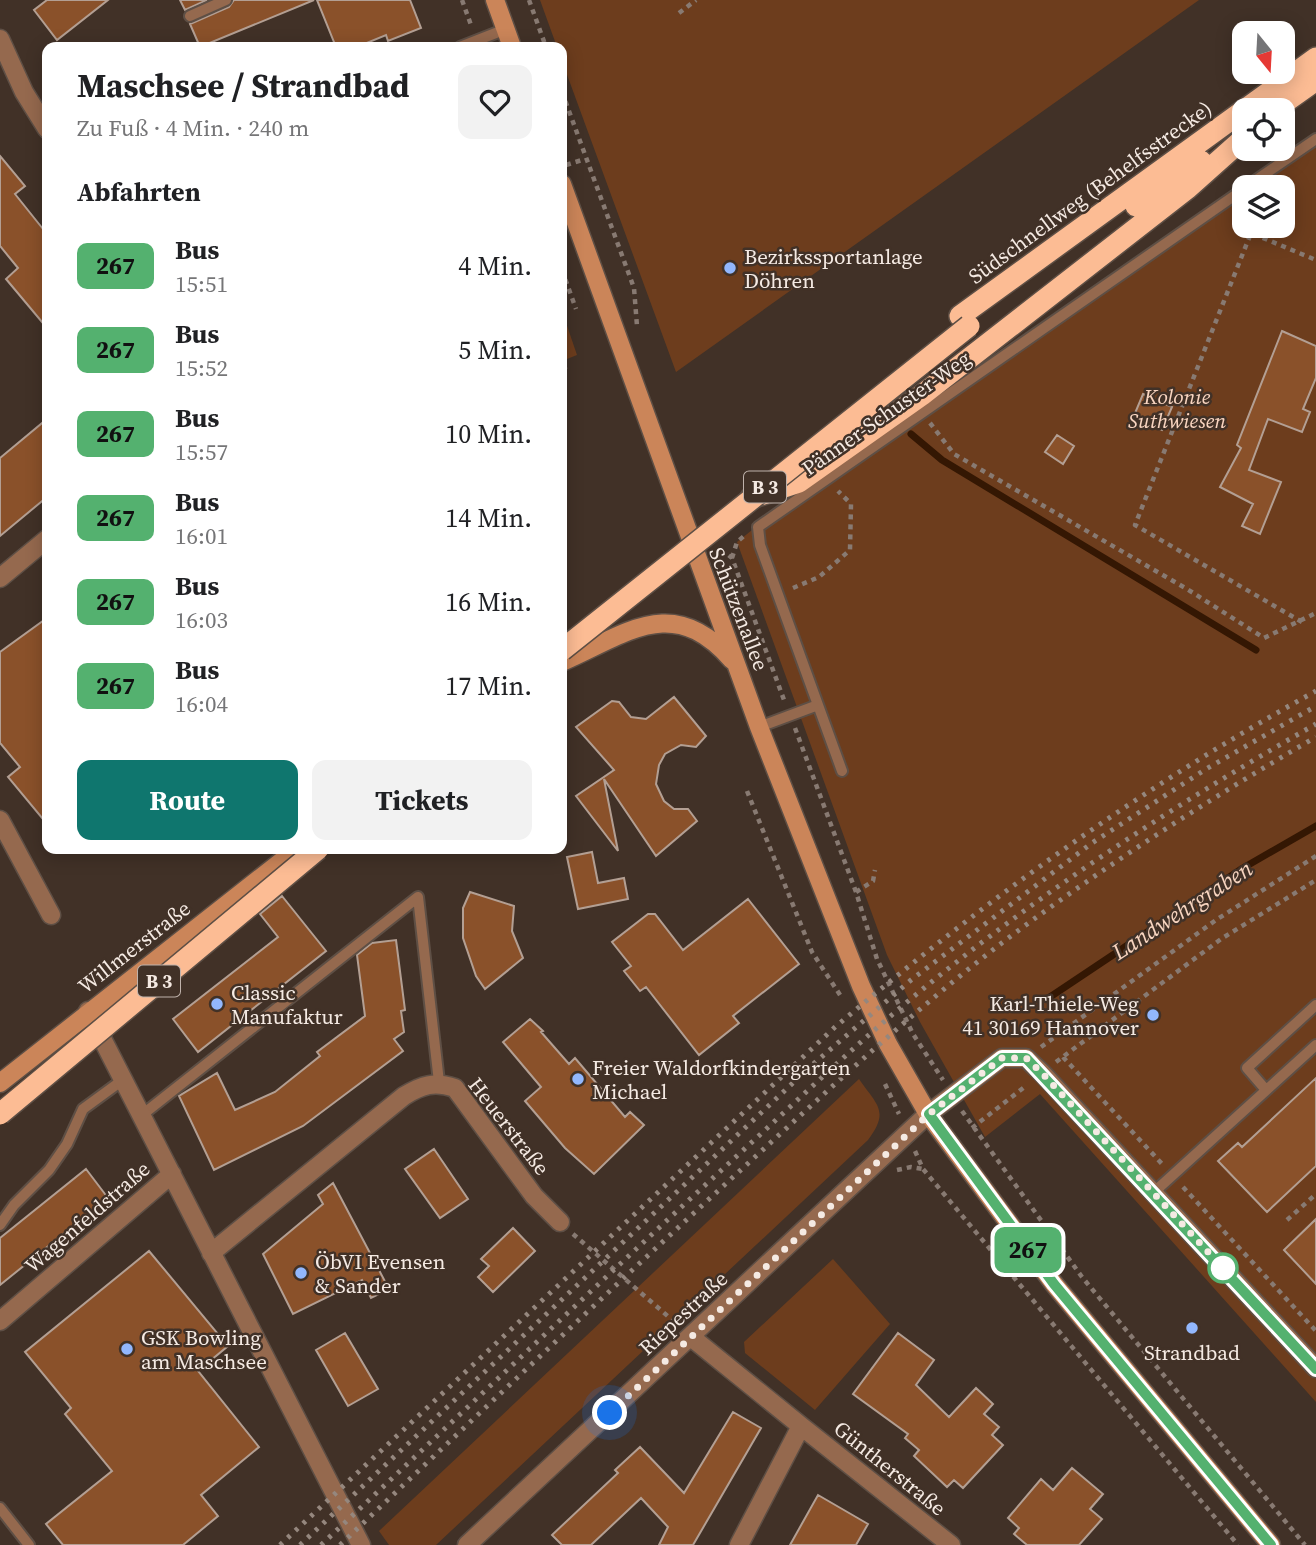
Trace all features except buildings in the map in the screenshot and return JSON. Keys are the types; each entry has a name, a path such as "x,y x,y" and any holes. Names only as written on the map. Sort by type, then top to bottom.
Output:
{"highway":[{"name":"Südschnellweg (Behelfsstrecke)","path":"965,321 1316,58"},
{"path":"1291,98 1316,80"},
{"name":"Südschnellweg (Behelfsstrecke)","path":"965,321 1232,139"},
{"path":"691,543 740,504 799,482 922,396 1188,188 1232,149"},
{"name":"B 3","path":"567,629 965,321"},
{"name":"B 3","path":"567,646 965,321"},
{"name":"B 3","path":"0,1096 291,854"},
{"name":"B 3","path":"0,1114 312,854"}],"street":[{"path":"495,0 510,42"},
{"path":"0,39 24,92 42,121"},
{"name":"Schützenallee","path":"567,198 759,727 860,986 888,1044 929,1114 1054,1284 1271,1545"},
{"path":"0,578 42,543"},
{"path":"567,639 691,543"},
{"path":"567,660 649,623 680,622 709,638 737,665"},
{"path":"0,820 51,915"},
{"name":"Willmerstraße","path":"0,1083 291,854"},
{"path":"88,1011 362,1545"},
{"name":"Riepestraße","path":"467,1545 907,1133 1002,1058 1026,1058"},
{"path":"1026,1058 1316,1368"},
{"name":"Heuerstraße","path":"211,1253 404,1096 421,1086 439,1083 455,1088 534,1196 560,1222"},
{"name":"Wagenfeldstraße","path":"0,1321 172,1174"},
{"name":"Güntherstraße","path":"691,1337 951,1545"},
{"name":"Güntherstraße","path":"739,1545 801,1426"}],"lane":[{"path":"190,16 226,0"},
{"path":"473,42 506,29"},
{"name":"Pänner-Schuster-Weg","path":"1264,175 1316,139"},
{"name":"Pänner-Schuster-Weg","path":"842,771 760,545 758,527 1232,197"},
{"path":"759,727 818,705"},
{"path":"142,1115 418,897 439,1083"},
{"path":"1266,1090 1247,1068 1316,1005"},
{"path":"1153,1193 1316,1045"},
{"path":"0,1225 14,1205 49,1170 67,1144 83,1110 124,1079"},
{"path":"0,1508 29,1545"}],"path":[{"path":"529,0 544,42"},
{"path":"678,12 696,0"},
{"path":"567,107 634,288 637,335"},
{"path":"567,164 585,159"},
{"path":"1302,622 1135,525 1251,233 1316,260"},
{"path":"567,284 576,309"},
{"path":"920,412 954,454 1264,638 1316,613"},
{"path":"778,594 820,577 850,550 851,503 825,479"},
{"path":"709,529 723,552 732,558 856,892 877,959 913,1034"},
{"path":"747,791 812,953 839,993"},
{"path":"1026,1058 1226,913 1316,856"},
{"path":"856,892 873,881 875,870"},
{"path":"1305,1545 1082,1277 972,1128 1047,1079 1063,1057 1221,939 1316,880"},
{"path":"1063,1057 1316,1331"},
{"path":"907,1133 923,1170 1238,1545"},
{"path":"1287,1220 1316,1194"},
{"path":"560,1222 691,1337"}],"green space":[{"name":"Bezirkssportanlage Döhren","path":"540,0 1199,0 676,372 567,75 567,42 555,42"},
{"name":"Kolonie Suthwiesen","path":"1316,134 1316,1402 1040,1094 985,1137 920,1022 887,955 737,542 806,487 1232,192 1232,238 1295,238 1295,175 1257,175 1277,161 1295,161 1295,149"},
{"path":"567,326 577,355 567,359"},
{"path":"859,1079 876,1102 880,1115 868,1140 436,1545 389,1545 379,1531"},
{"path":"833,1259 890,1324 815,1410 745,1353 744,1342"}],"waterway":[{"path":"911,434 942,460 1256,650"},
{"name":"Landwehrgraben","path":"1050,997 1243,868 1316,826"}],"railway":[{"path":"280,1545 834,1028 891,981 1007,891 1127,806 1316,691"},
{"path":"300,1545 811,1066 911,980 1092,843 1206,769 1316,706"},
{"path":"321,1545 686,1203 918,993 1013,919 1111,850 1316,724"},
{"path":"340,1545 683,1223 834,1084 939,993 1011,936 1123,857 1316,737"}],"bus line":[{"name":"267","path":"1271,1545 1054,1284 929,1114 1002,1058 1026,1058 1316,1369"}],"place":[{"name":"Bezirkssportanlage Döhren","path":"730,268"},
{"name":"Classic Manufaktur","path":"217,1004"},
{"name":"Karl-Thiele-Weg 41 30169 Hannover","path":"1153,1015"},
{"name":"Freier Waldorfkindergarten Michael","path":"578,1079"},
{"name":"ÖbVI Evensen & Sander","path":"301,1273"},
{"name":"Strandbad","path":"1192,1328"},
{"name":"GSK Bowling am Maschsee","path":"127,1349"}],"route":[{"path":"610,1413 907,1133 940,1104 1002,1058 1026,1058 1042,1073 1223,1268"}]}
